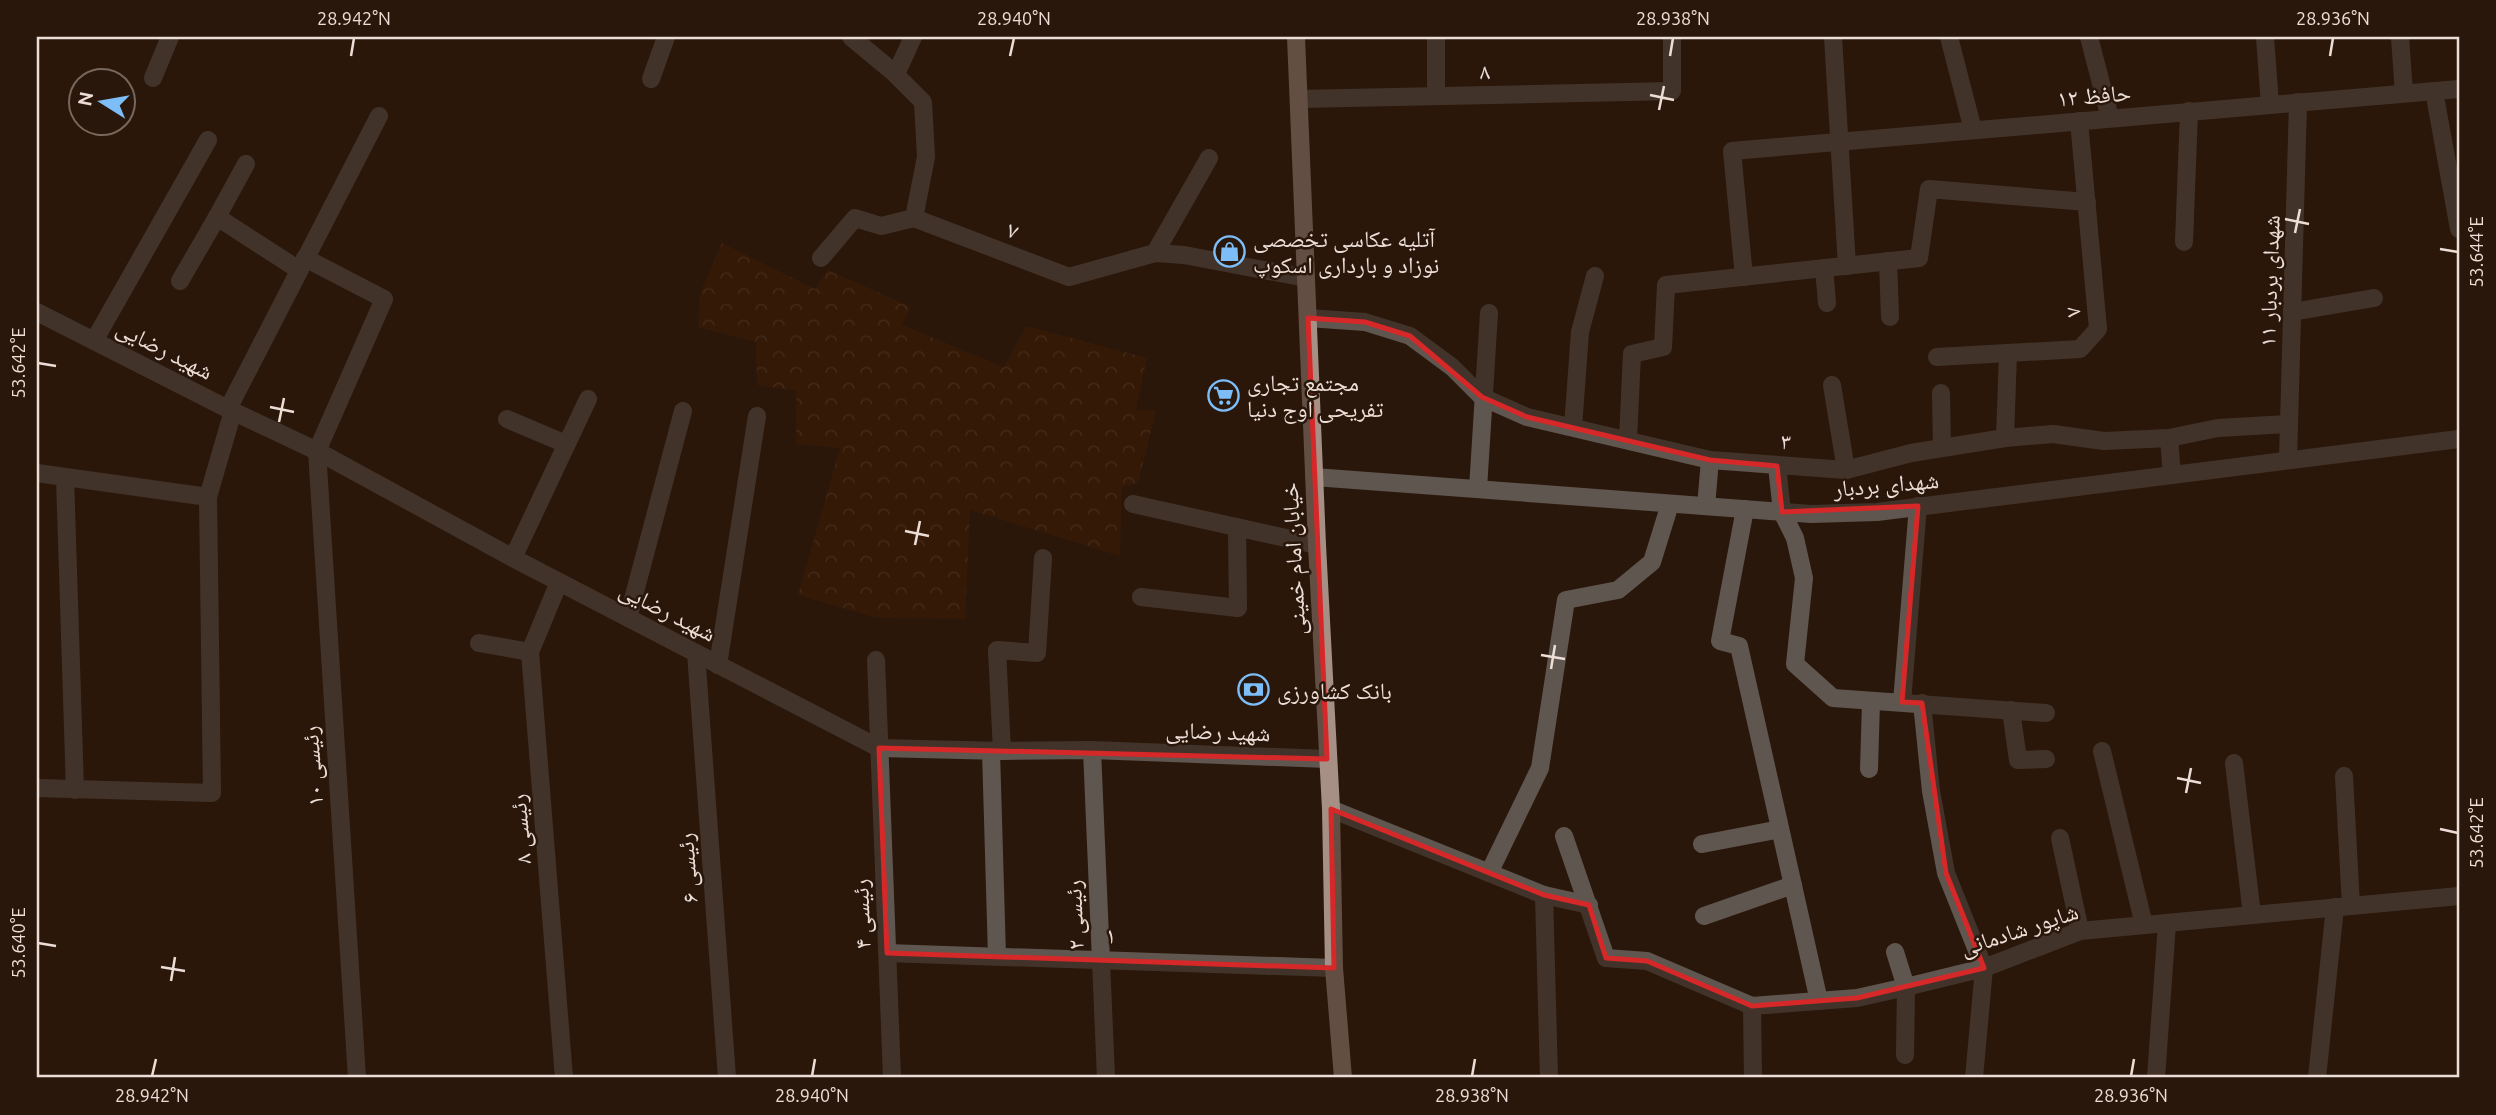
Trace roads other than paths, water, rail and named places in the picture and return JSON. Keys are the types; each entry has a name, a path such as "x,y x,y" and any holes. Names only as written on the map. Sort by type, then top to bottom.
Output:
{"main road":[{"name":"خیابان امام خمینی","path":"1296,37 1331,808 1334,968 1343,1078"}],"street":[{"path":"153,78 170,37"},
{"path":"651,79 666,37"},
{"path":"821,258 855,218 881,226 914,218 926,156 923,102 896,74 851,37"},
{"path":"896,74 913,37"},
{"path":"1436,37 1436,96"},
{"name":"۸","path":"1299,99 1672,91 1672,37"},
{"path":"1833,37 1847,266"},
{"path":"1949,37 1973,130"},
{"path":"2089,37 2110,118"},
{"path":"2264,37 2270,105"},
{"path":"2400,37 2404,93"},
{"name":"حافظ ۱۲","path":"1744,277 1732,151 2459,89"},
{"path":"2434,91 2459,229"},
{"name":"شهدای بردبار ۱۱","path":"2288,460 2298,102"},
{"path":"2183,242 2189,111"},
{"path":"37,788 212,793 208,497 230,410 379,117"},
{"name":"۷","path":"1937,357 2080,349 2098,329 2079,121"},
{"path":"94,341 208,140"},
{"path":"1155,254 1209,158"},
{"path":"180,281 246,164"},
{"path":"1628,439 1632,354 1663,347 1666,285 1919,258 1929,189 2087,202"},
{"path":"217,216 302,264 384,299 317,451"},
{"name":"۷","path":"914,218 1069,277 1155,254 1184,255 1306,278"},
{"path":"1888,261 1890,317"},
{"path":"1824,268 1827,303"},
{"path":"1573,427 1580,332 1595,276"},
{"path":"2292,312 2374,298"},
{"name":"شهید رضایی","path":"37,312 317,451 513,558 879,748 1092,750 1327,759"},
{"path":"1478,489 1489,313"},
{"name":"۳","path":"1308,318 1364,322 1410,336 1452,367 1482,397 1527,417 1710,460 1846,470 1911,453 2053,433 2104,441 2169,438 2218,428 2289,424"},
{"path":"2005,438 2008,353"},
{"path":"1832,385 1846,470"},
{"path":"1941,393 1942,448"},
{"path":"513,558 588,398"},
{"path":"628,618 682,411"},
{"path":"718,665 757,416"},
{"path":"507,419 566,444"},
{"path":"2169,438 2172,475"},
{"name":"شهدای بردبار","path":"1314,477 1782,512 1837,513 1918,506 2459,439"},
{"name":"رئیسی ۱۰","path":"317,451 357,1078"},
{"path":"1706,506 1710,460"},
{"path":"1777,466 1782,512 1795,538 1804,578 1795,664 1833,698 2046,713"},
{"path":"37,473 208,497"},
{"path":"65,477 75,790"},
{"path":"1133,504 1317,545"},
{"path":"1489,873 1540,768 1566,600 1618,590 1652,562 1670,504"},
{"path":"1902,702 1918,506"},
{"path":"1745,509 1720,641 1739,646 1819,1001"},
{"path":"1141,597 1238,608 1237,527"},
{"path":"997,956 997,650 1037,653 1043,558"},
{"name":"رئیسی ۸","path":"559,582 530,652 564,1078"},
{"path":"479,643 530,652"},
{"name":"رئیسی ۶","path":"696,653 727,1078"},
{"name":"رئیسی ۴","path":"876,660 892,1078"},
{"path":"1869,769 1871,702"},
{"path":"1922,703 1931,791 1946,873 1984,968 1974,1078"},
{"path":"2011,710 2018,760 2046,759"},
{"name":"رئیسی ۲","path":"1092,750 1106,1078"},
{"path":"2102,751 2144,925"},
{"path":"2234,763 2252,915"},
{"path":"2317,1078 2343,907 2344,776"},
{"path":"1331,808 1544,895 1589,905"},
{"path":"1702,844 1780,829"},
{"path":"1564,836 1589,905"},
{"path":"2060,838 2080,931"},
{"path":"1704,916 1793,885"},
{"path":"1544,895 1549,1078"},
{"name":"شاپور شادمانی","path":"1589,905 1606,958 1647,961 1752,1006 1857,998 1906,987 1984,968 2080,931 2459,896"},
{"path":"2157,1078 2167,923"},
{"path":"1895,952 1906,987 1905,1055"},
{"name":"۱","path":"887,953 1334,968"},
{"path":"1752,1006 1753,1078"}],"place":[{"name":"آتلیه عکاسی تخصصی نوزاد و بارداری اسکوپ","path":"1230,251"},
{"name":"مجتمع تجاری تفریحی اوج دنیا","path":"1224,395"},
{"name":"بانک کشاورزی","path":"1254,690"}]}
